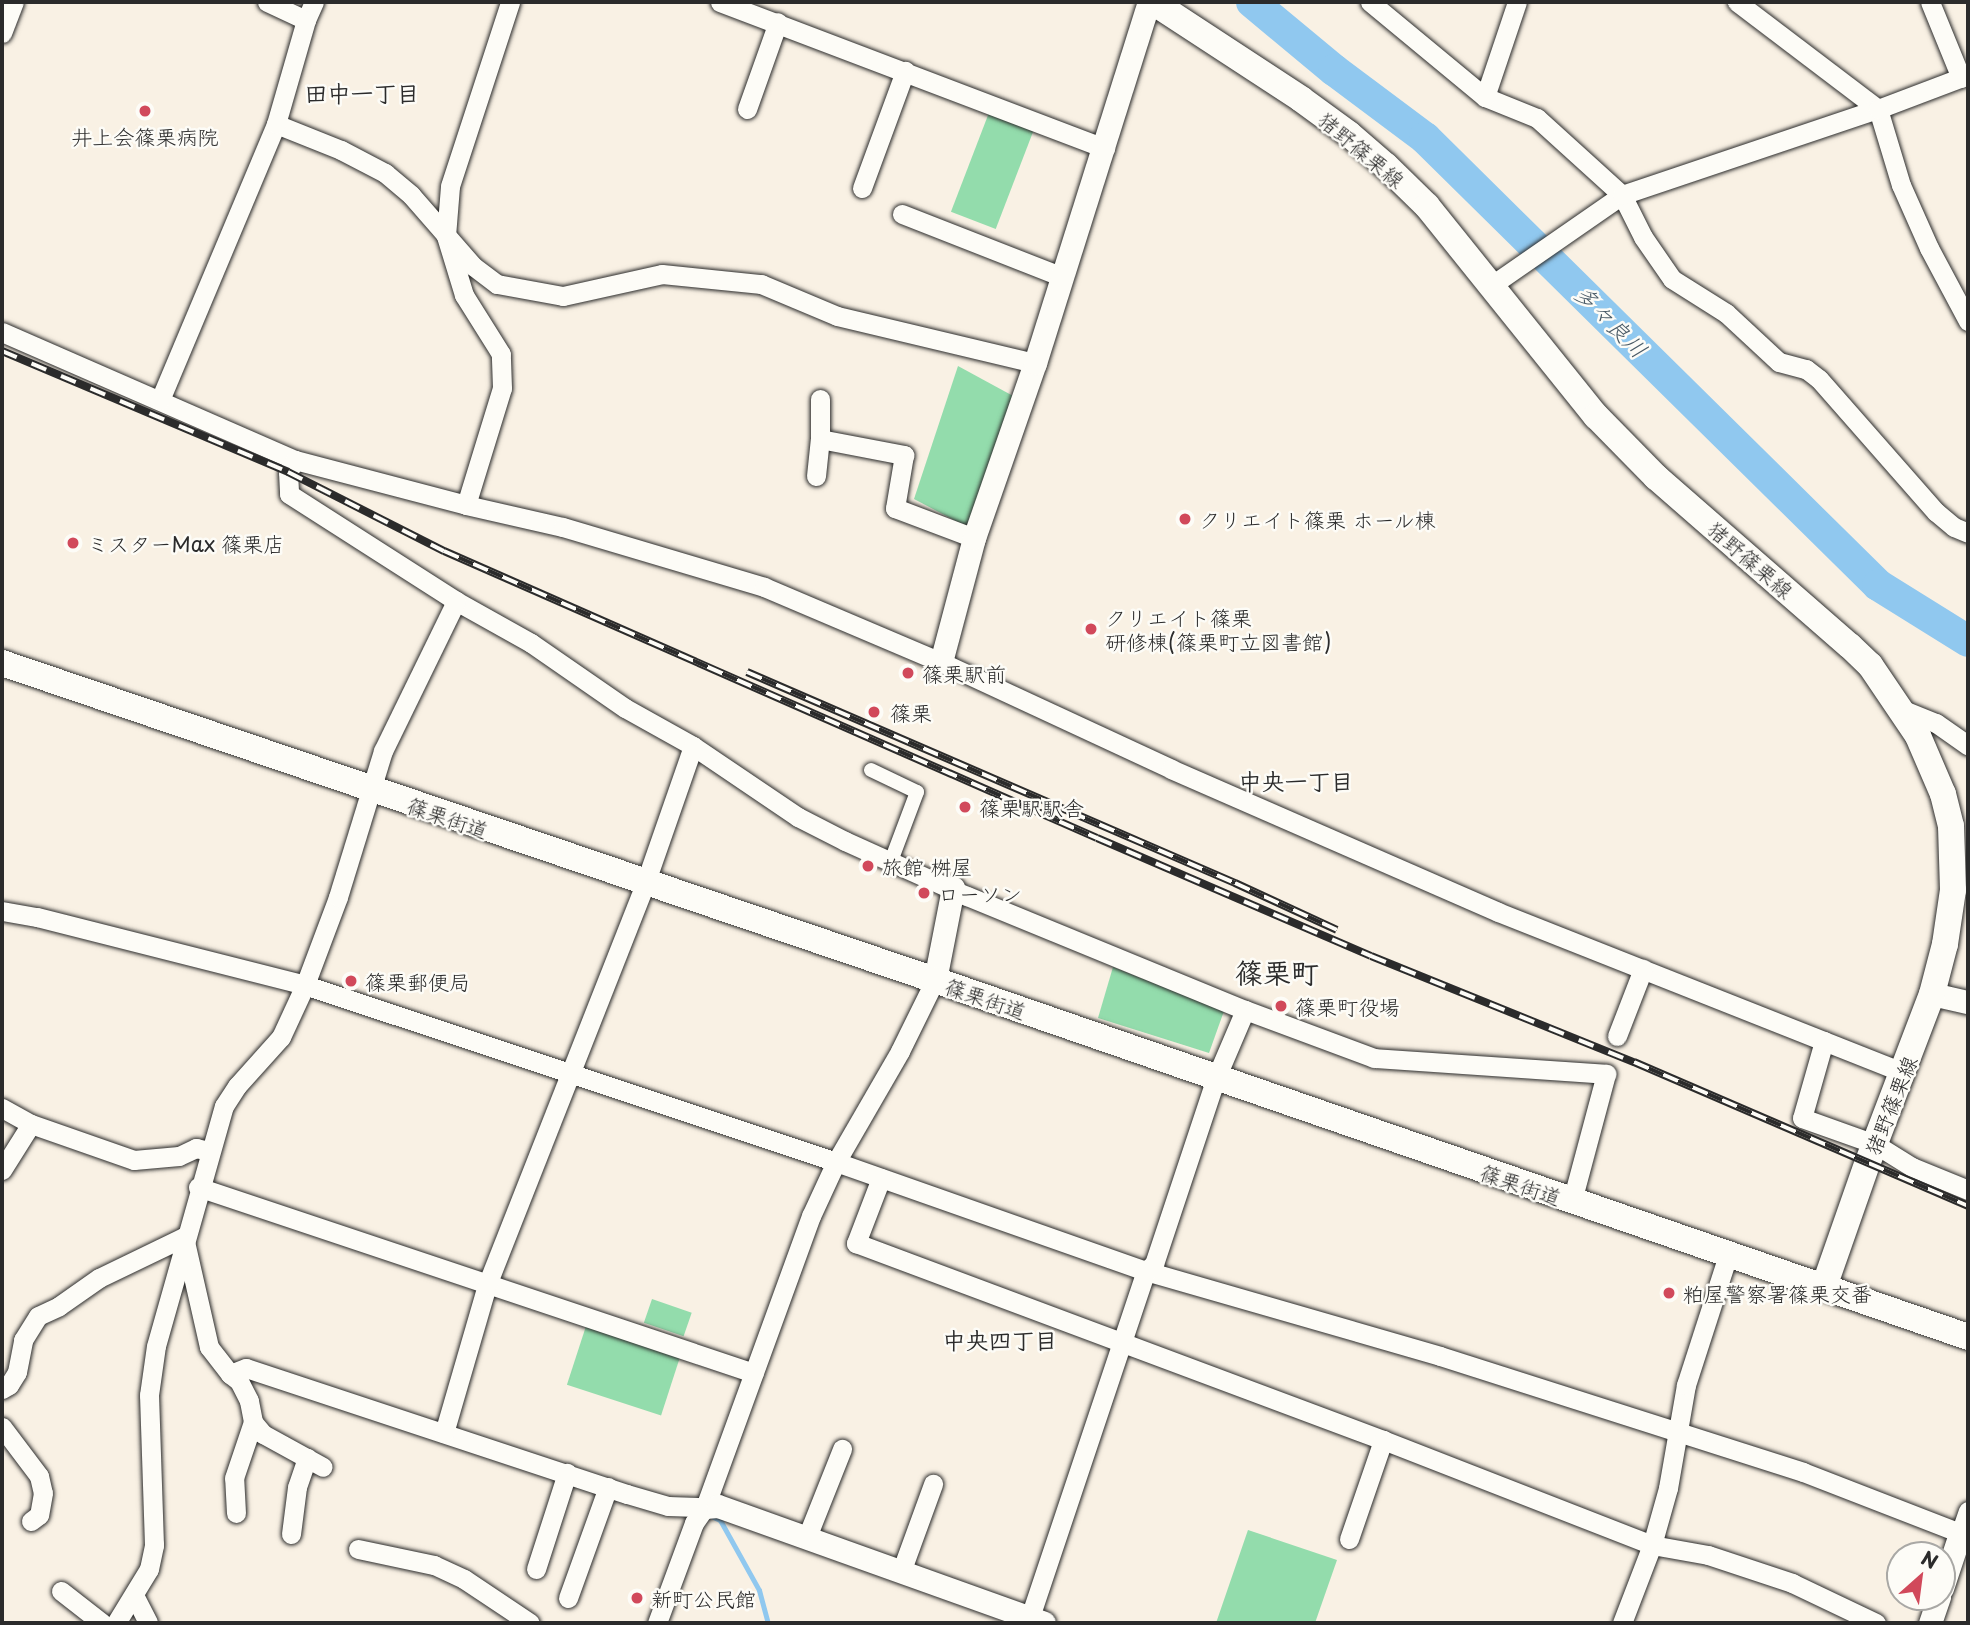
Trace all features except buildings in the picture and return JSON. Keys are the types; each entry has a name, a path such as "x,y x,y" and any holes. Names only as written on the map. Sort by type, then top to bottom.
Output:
{"main road":[{"name":"猪野篠栗線","path":"1151,2 1349,134 1427,206 1497,281 1596,416 1656,477 1870,666 1902,709 1931,764 1951,826 1953,890 1945,944 1932,994 1824,1287"},
{"name":"篠栗街道","path":"2,663 371,791 935,980 1968,1338"}],"street":[{"path":"267,2 306,20"},
{"path":"160,400 276,124 306,20 314,2"},
{"path":"466,505 502,388 501,354 464,295 446,236 450,186 510,2"},
{"path":"720,2 1105,148"},
{"path":"941,662 974,538 1035,363 1151,2"},
{"path":"1370,2 1485,97 1537,118 1622,195 1643,237 1672,279 1726,313 1779,362 1807,369 1819,379 1936,512 1954,527 1968,533"},
{"path":"1485,97 1517,2"},
{"path":"1737,2 1878,109 1901,185 1929,248 1968,321"},
{"path":"1497,281 1622,195 1878,109 1965,76 1930,2"},
{"path":"747,109 778,22"},
{"path":"862,188 905,71"},
{"path":"276,124 341,150 385,173 411,195 473,266 497,284 563,296 662,274 761,284 837,316 1035,363"},
{"path":"902,214 1063,277"},
{"path":"2,332 295,460 466,505 563,527 764,587 941,662 1171,769 1498,912 1904,1073"},
{"path":"816,476 820,399"},
{"path":"820,439 904,455 894,508 974,538"},
{"path":"295,460 288,472 289,494 456,601 531,643 625,708 693,746 798,817 891,861 1245,1010 1374,1058 1606,1074 1572,1201"},
{"path":"116,1623 149,1569 154,1545 149,1395 156,1346 209,1151 224,1106 237,1086 281,1037 305,985 338,897 383,751 456,601"},
{"path":"1902,709 1936,723 1968,745"},
{"path":"444,1433 487,1285 645,884 693,746"},
{"path":"871,770 917,792 891,861"},
{"path":"657,1623 694,1522 705,1507 811,1216 836,1162 900,1051 935,980 953,888"},
{"path":"2,911 37,917 305,985 836,1162 1146,1271 1440,1356 1803,1472 1966,1526 1956,1552"},
{"path":"1617,1036 1643,969"},
{"path":"1932,994 1968,1002"},
{"path":"230,1374 246,1368 668,1506 718,1506 1034,1621 1121,1342 1146,1271 1154,1264 1216,1078 1245,1010"},
{"path":"1824,1041 1802,1118 1875,1144 1912,1167 1968,1190"},
{"path":"2,1108 31,1124 134,1160 179,1156 196,1149 209,1151"},
{"path":"2,1170 31,1124"},
{"path":"881,1178 856,1243 1383,1440 1652,1545 1708,1555 1792,1583 1876,1623"},
{"path":"198,1187 754,1373"},
{"path":"184,1237 209,1347 230,1374 239,1381 249,1401 253,1422 234,1478 236,1513"},
{"path":"2,1389 9,1385 17,1372 23,1340 38,1316 60,1307 92,1282 184,1237"},
{"path":"1622,1623 1652,1545 1668,1488 1686,1385 1728,1255"},
{"path":"253,1422 278,1444 315,1462 297,1488 291,1534"},
{"path":"2,1427 38,1476 43,1493 39,1515 31,1521"},
{"path":"1349,1539 1383,1440"},
{"path":"807,1537 842,1449"},
{"path":"536,1569 567,1473"},
{"path":"901,1572 933,1484"},
{"path":"568,1598 608,1487"},
{"path":"358,1549 434,1565 464,1579 530,1623"},
{"path":"61,1591 102,1623"},
{"path":"134,1595 148,1623"}],"green space":[{"path":"990,110 1035,127 996,229 951,212"},
{"path":"958,366 1015,397 971,529 914,499"},
{"path":"1113,967 1224,1011 1209,1053 1098,1018"},
{"path":"652,1299 692,1313 684,1336 644,1323"},
{"path":"587,1323 681,1354 661,1415 567,1385"},
{"path":"1248,1530 1337,1560 1315,1623 1216,1623"}],"waterway":[{"name":"多々良川","path":"1252,2 1334,70 1425,138 1878,585 1968,641"},
{"path":"709,1515 720,1520 759,1590 768,1623"}],"railway":[{"path":"2,351 288,472 444,551 1097,838 1371,956 1634,1062 1968,1206"},
{"path":"747,672 1235,883 1337,930"}],"place":[{"name":"井上会篠栗病院","path":"145,111"},
{"name":"クリエイト篠栗 ホール棟","path":"1185,519"},
{"name":"ミスターMax 篠栗店","path":"73,543"},
{"name":"クリエイト篠栗 研修棟(篠栗町立図書館)","path":"1091,629"},
{"name":"篠栗駅前","path":"908,673"},
{"name":"篠栗","path":"874,712"},
{"name":"篠栗駅駅舎","path":"965,807"},
{"name":"旅館 桝屋","path":"868,866"},
{"name":"ローソン","path":"924,893"},
{"name":"篠栗郵便局","path":"351,981"},
{"name":"篠栗町役場","path":"1281,1006"},
{"name":"粕屋警察署篠栗交番","path":"1669,1293"},
{"name":"新町公民館","path":"637,1598"}],"district":[{"name":"田中一丁目","path":"362,93"},
{"name":"中央一丁目","path":"1296,781"},
{"name":"篠栗町","path":"1277,972"},
{"name":"中央四丁目","path":"1000,1340"}]}
